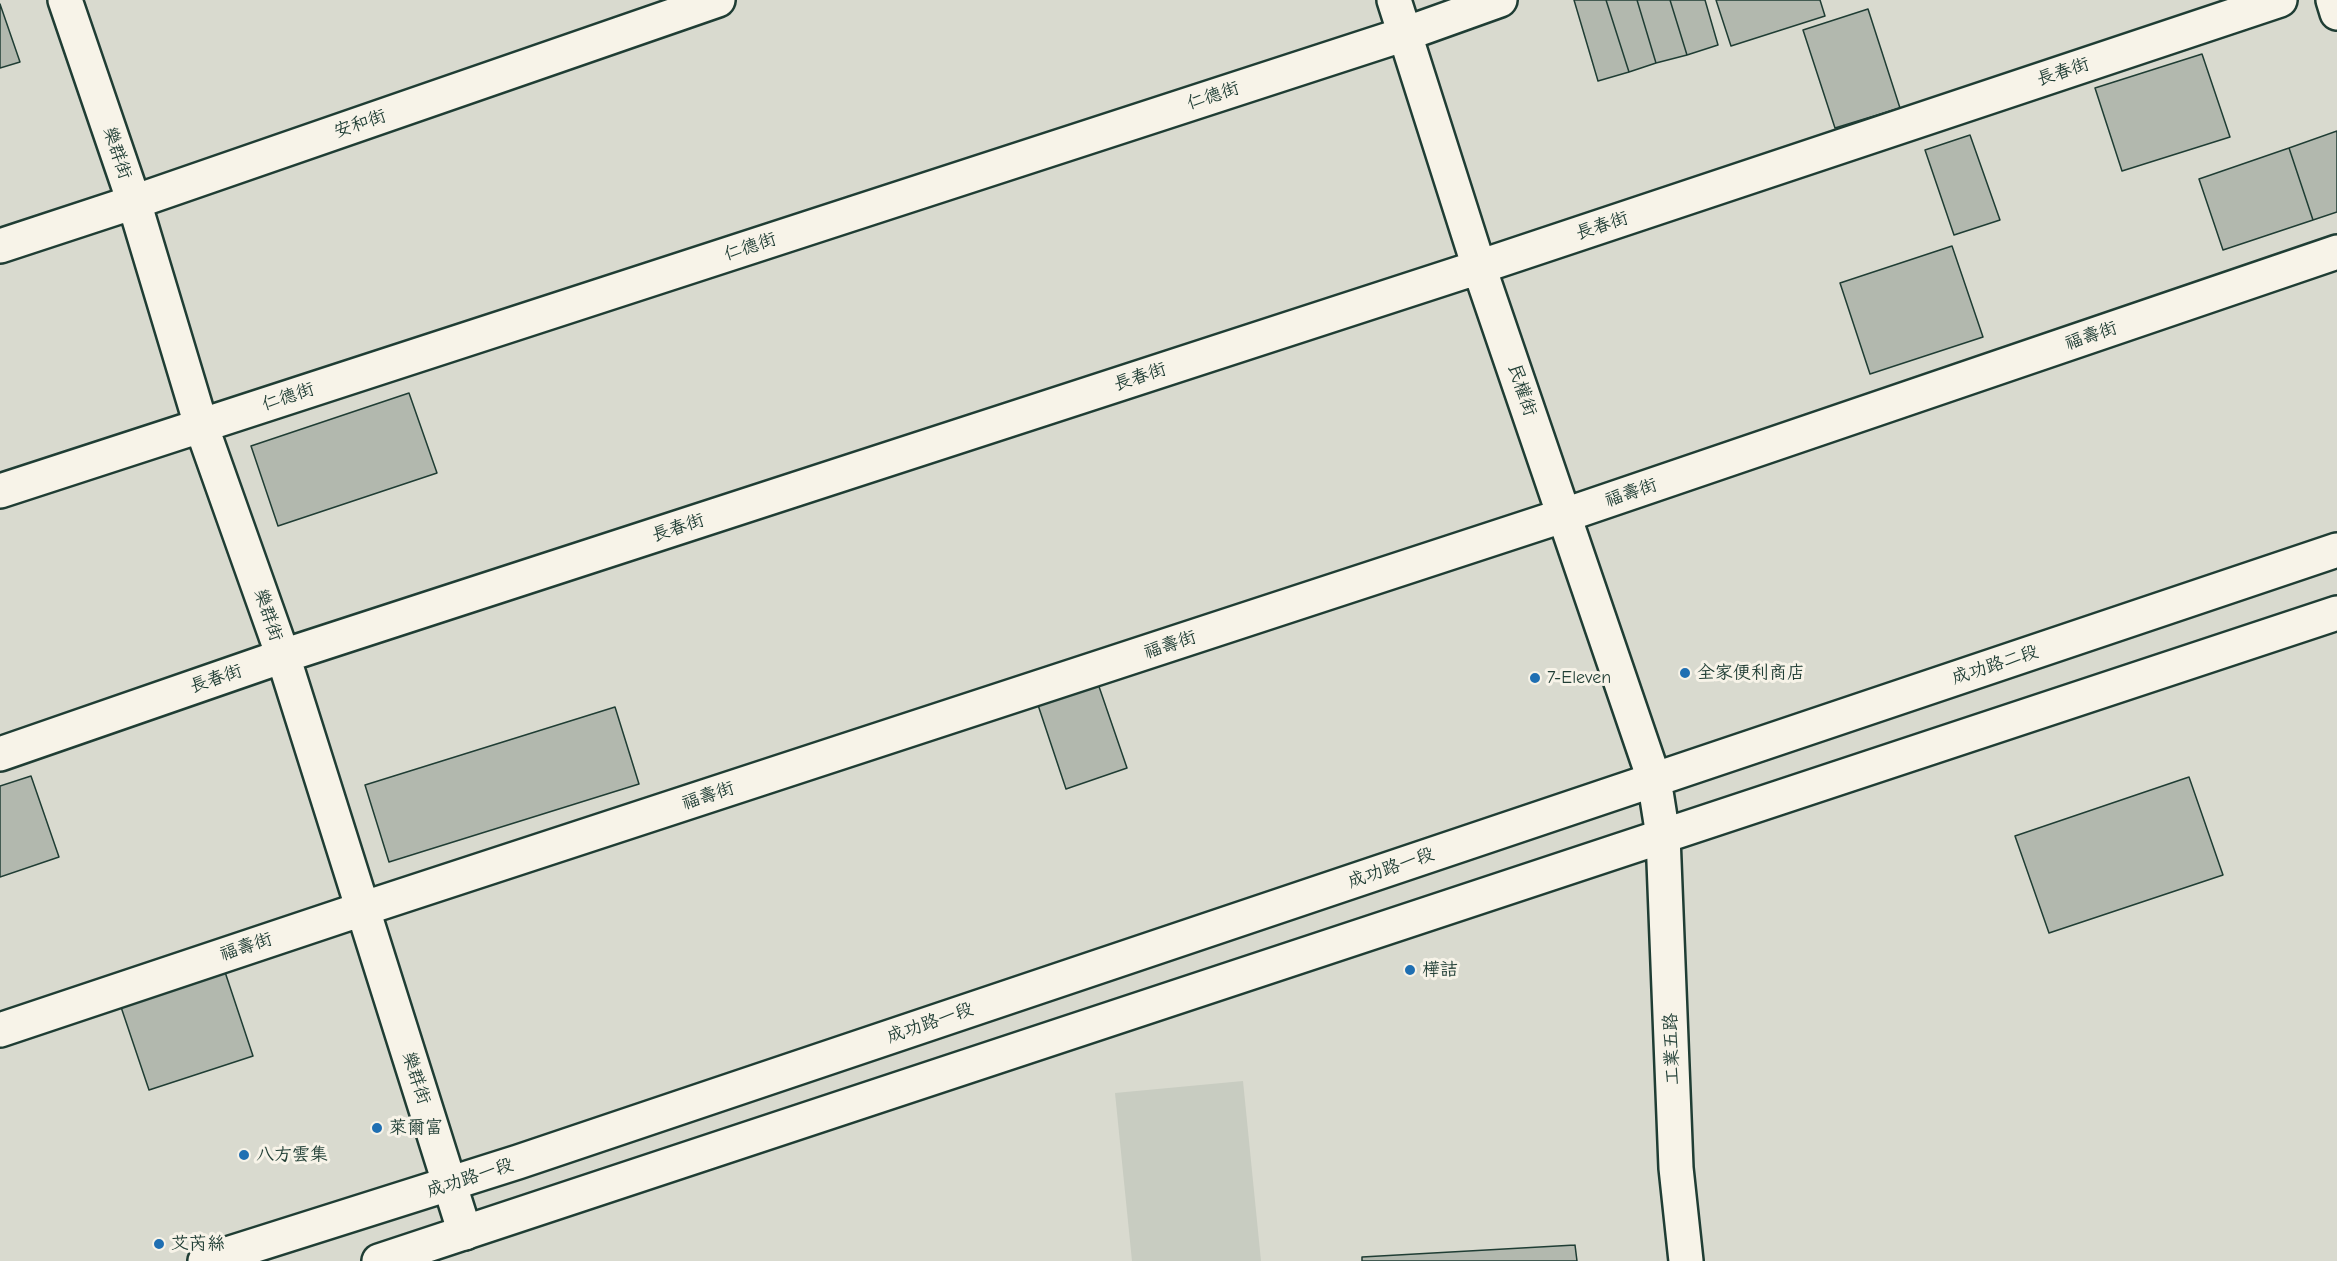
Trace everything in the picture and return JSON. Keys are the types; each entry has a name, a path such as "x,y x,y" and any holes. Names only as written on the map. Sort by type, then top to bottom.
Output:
{"street":[{"name":"樂群街","path":"65,0 134,202 201,425 283,656 465,1233"},
{"name":"安和街","path":"0,246 134,202 718,0"},
{"name":"民權街","path":"1394,0 1479,267 1654,779"},
{"name":"仁德街","path":"0,491 1500,0"},
{"name":"長春街","path":"0,754 283,656 1479,267 2280,0"},
{"path":"2333,0 2337,13"},
{"name":"福壽街","path":"0,1030 1565,515 2337,252"},
{"name":"成功路二段","path":"1654,779 2337,550"},
{"path":"379,1261 2337,613"},
{"name":"工業五路","path":"1654,779 1663,836 1676,1168 1686,1261"},
{"name":"成功路一段","path":"205,1261 450,1185 1654,779"}],"shaded area":[{"path":"0,0 2337,0 2337,1261 0,1261"},
{"path":"1243,1081 1261,1261 1132,1261 1115,1093"}],"building":[{"path":"1574,0 1606,0 1629,72 1598,81"},
{"path":"1606,0 1637,0 1656,63 1629,72"},
{"path":"1637,0 1670,0 1687,55 1656,63"},
{"path":"1670,0 1705,0 1718,45 1687,55"},
{"path":"1716,0 1820,0 1825,16 1731,46"},
{"path":"0,4 20,62 0,68"},
{"path":"1868,9 1900,108 1835,128 1803,30"},
{"path":"2202,54 2230,137 2122,171 2095,88"},
{"path":"2337,131 2337,212 2313,220 2289,148"},
{"path":"1970,135 2000,220 1954,235 1925,150"},
{"path":"2289,148 2313,220 2223,250 2199,179"},
{"path":"1952,246 1983,337 1870,374 1840,283"},
{"path":"409,393 437,473 278,526 251,446"},
{"path":"1095,675 1127,768 1066,789 1035,696"},
{"path":"615,707 639,784 389,862 365,785"},
{"path":"31,776 59,857 0,877 0,786"},
{"path":"2189,777 2223,875 2049,933 2015,836"},
{"path":"225,972 253,1056 149,1090 121,1007"},
{"path":"1575,1245 1577,1261 1362,1261 1362,1257"}],"place":[{"name":"全家便利商店","path":"1685,673"},
{"name":"7-Eleven","path":"1535,678"},
{"name":"樺詰","path":"1410,970"},
{"name":"萊爾富","path":"377,1128"},
{"name":"八方雲集","path":"244,1155"},
{"name":"艾芮絲","path":"159,1244"}]}
